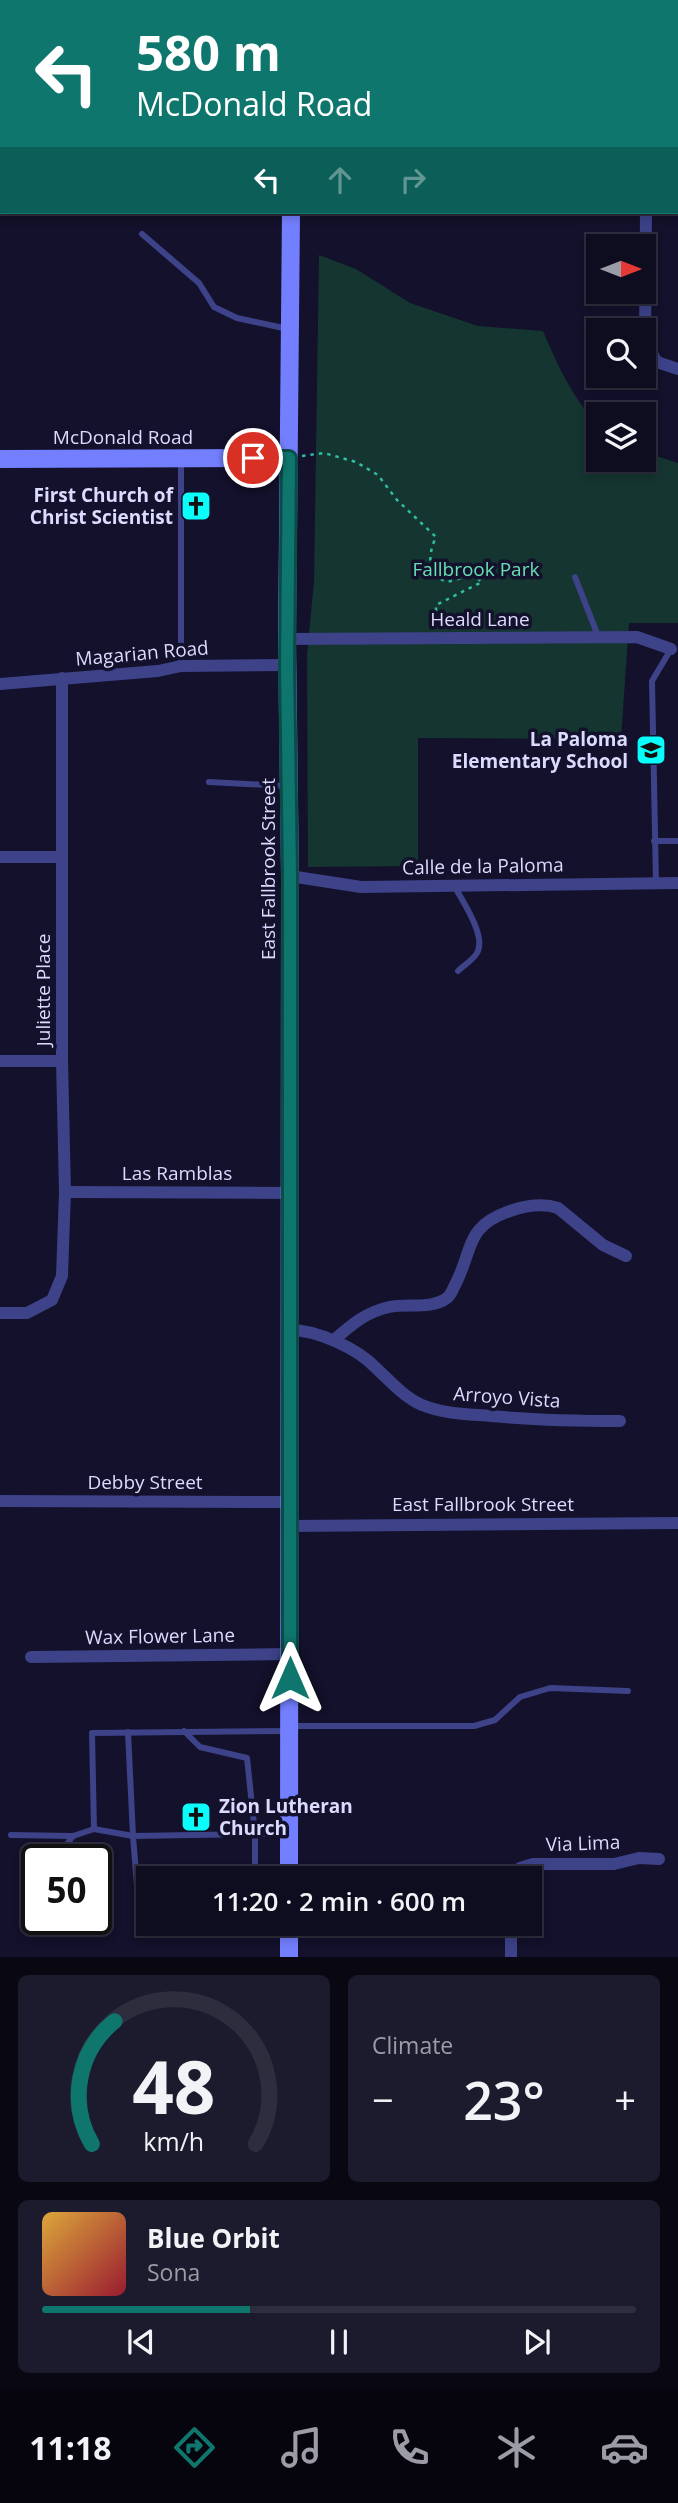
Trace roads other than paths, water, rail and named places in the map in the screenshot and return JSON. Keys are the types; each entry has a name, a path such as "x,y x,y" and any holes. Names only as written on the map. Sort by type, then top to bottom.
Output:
{"main road":[{"name":"East Fallbrook Street","path":"289,1866 290,876 287,639 290,214"},
{"name":"McDonald Road","path":"0,459 289,458"},
{"path":"286,1936 289,1957"}],"street":[{"path":"646,214 645,342 657,362 678,369"},
{"name":"Heald Lane","path":"287,639 637,637 671,649"},
{"name":"Magarian Road","path":"0,684 158,671 181,666 287,665"},
{"name":"Juliette Place","path":"0,1313 27,1313 52,1300 62,1276 65,1192 62,1061 62,678"},
{"path":"0,857 62,857"},
{"name":"Calle de la Paloma","path":"290,876 361,887 678,883"},
{"path":"0,1061 62,1061"},
{"name":"Las Ramblas","path":"65,1192 289,1193"},
{"path":"334,1340 357,1319 389,1307 432,1305 449,1297 477,1231 491,1217 523,1207 550,1205 558,1208 603,1245 625,1256"},
{"name":"Arroyo Vista","path":"290,1330 302,1330 334,1340 375,1366 389,1382 418,1403 442,1412 545,1421 620,1421"},
{"name":"Debby Street","path":"0,1501 290,1502"},
{"name":"East Fallbrook Street","path":"289,1526 678,1523"},
{"name":"Wax Flower Lane","path":"31,1657 290,1654"},
{"name":"Via Lima","path":"526,1866 614,1864 639,1858 659,1859"},
{"path":"511,1936 511,1957"}],"lane":[{"path":"142,234 199,284 214,307 237,318 290,329"},
{"path":"181,458 181,666"},
{"path":"575,577 599,638"},
{"path":"656,884 652,681 671,649"},
{"path":"209,782 288,786"},
{"path":"654,841 678,841"},
{"path":"454,886 475,924 480,941 476,954 458,971"},
{"path":"94,1829 92,1733 474,1726 495,1720 520,1697 550,1688 628,1691"},
{"path":"184,1731 200,1747 247,1758 255,1834 255,1866"},
{"path":"128,1732 136,1870"},
{"path":"11,1835 73,1836 94,1829 133,1836 289,1833"},
{"path":"67,1844 73,1836"}],"place":[{"name":"First Church of Christ Scientist","path":"196,506"},
{"name":"La Paloma Elementary School","path":"651,750"},
{"name":"Zion Lutheran Church","path":"196,1817"}],"park label":[{"name":"Fallbrook Park","path":"476,569"}]}
